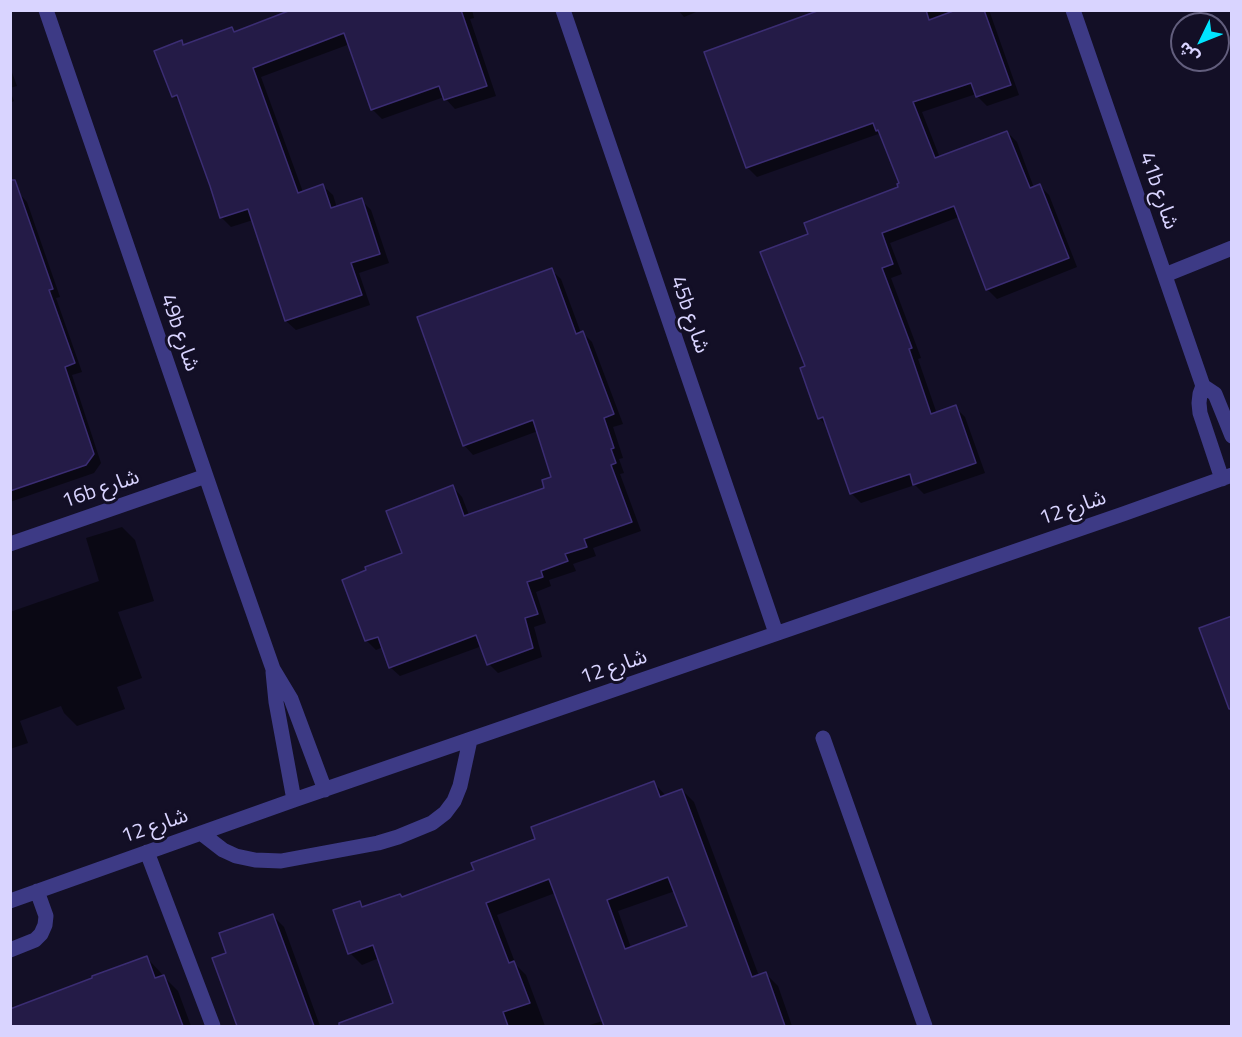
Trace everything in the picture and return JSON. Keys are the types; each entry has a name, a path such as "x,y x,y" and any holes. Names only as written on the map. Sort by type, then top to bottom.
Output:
{"street":[{"name":"49b شارع","path":"46,10 273,669 291,699 324,790"},
{"name":"45b شارع","path":"563,10 776,633"},
{"name":"41b شارع","path":"1073,10 1203,386 1215,394 1232,436"},
{"path":"1165,275 1232,249"},
{"name":"41b شارع","path":"1203,386 1198,403 1200,413 1227,477"},
{"name":"16b شارع","path":"10,544 206,476"},
{"name":"شارع 12","path":"10,901 294,800 1227,477"},
{"name":"49b شارع","path":"273,669 276,702 294,800"},
{"path":"823,738 925,1026"},
{"path":"201,833 223,850 255,861 281,861 369,845 398,837 432,823 445,813 454,801 460,786 470,740"},
{"path":"147,852 213,1026"},
{"path":"10,950 35,940 41,934 46,916 37,891"}],"building":[{"path":"291,10 461,10 487,86 444,100 439,86 371,110 344,33 253,68 298,193 323,184 331,208 362,198 380,254 351,263 362,295 285,321 248,209 220,218 177,95 172,97 154,51 182,40 183,45 232,27 234,32"},
{"path":"820,10 926,10 929,20 956,10 984,10 1011,85 976,97 971,83 913,102 935,158 1007,131 1030,188 1040,184 1069,258 986,290 954,206 882,233 893,264 882,268 912,348 909,349 931,414 956,405 976,463 913,485 910,474 850,494 823,417 818,419 800,368 805,366 760,252 808,234 804,223 898,187 899,183 878,130 876,131 873,123 746,168 704,52"},
{"path":"10,180 15,180 53,289 49,290 75,363 65,367 94,454 86,465 10,491"},
{"path":"552,268 576,334 583,331 614,414 604,418 614,448 611,449 616,463 611,465 632,522 584,539 587,547 565,554 568,561 541,571 543,577 527,582 538,614 525,618 533,648 487,665 476,635 389,668 378,637 365,641 342,580 366,570 365,567 402,553 386,511 453,485 464,516 544,488 542,480 551,477 533,420 463,446 417,317"},
{"path":"1232,616 1232,709 1229,709 1199,628"},
{"path":"654,781 660,797 682,789 752,977 766,972 785,1026 604,1026 549,879 486,903 509,963 514,961 530,1003 503,1012 508,1026 339,1026 339,1023 393,1003 373,945 348,954 333,910 360,901 362,907 400,894 402,897 474,870 471,863 535,839 531,827","holes":["668,877 687,926 625,949 607,900"]},
{"path":"273,914 314,1026 237,1026 212,958 226,953 219,933"},
{"path":"147,956 155,978 164,975 183,1026 10,1026 10,1009"}]}
